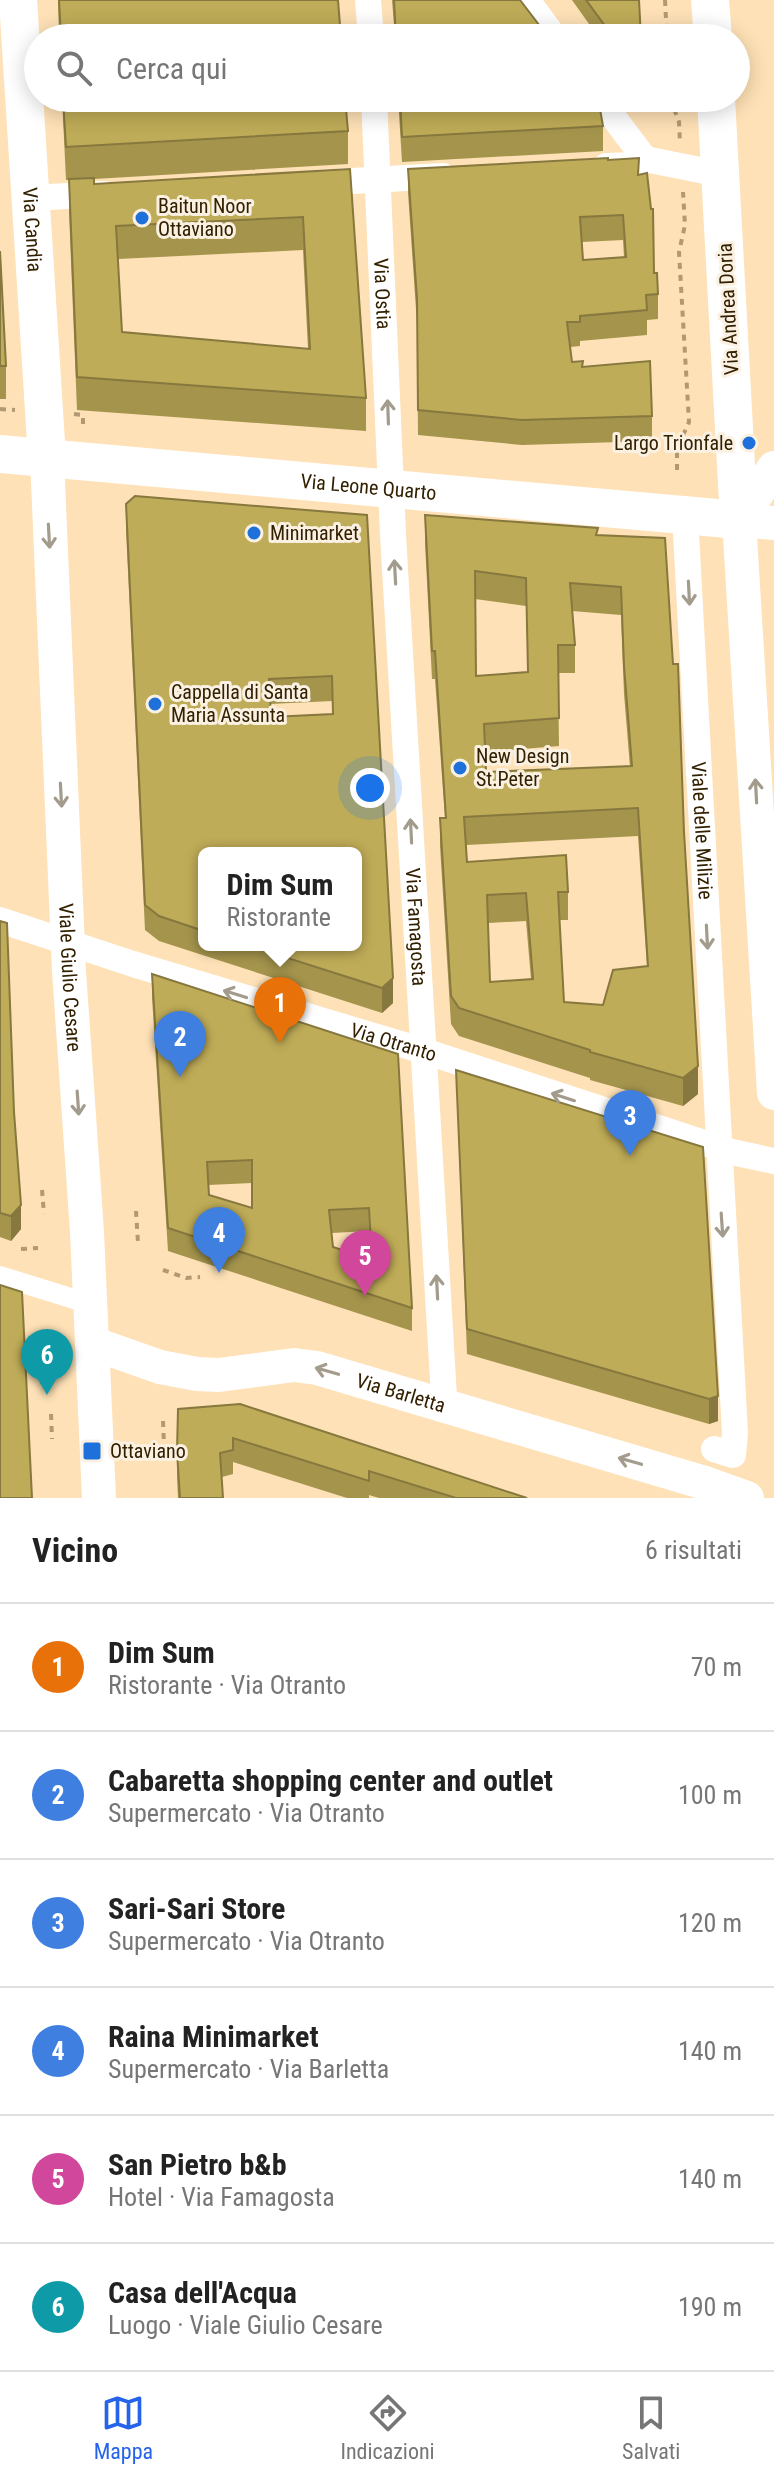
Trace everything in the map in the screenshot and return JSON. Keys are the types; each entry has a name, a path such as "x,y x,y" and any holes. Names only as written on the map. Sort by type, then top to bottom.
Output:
{"main road":[{"name":"Via Candia","path":"18,0 24,91"},
{"path":"710,0 712,24"},
{"name":"Via Candia","path":"25,112 47,458"},
{"name":"Via Andrea Doria","path":"717,112 720,174 756,522"},
{"name":"Via Leone Quarto","path":"0,454 756,522"}],"street":[{"path":"368,0 370,24"},
{"path":"527,0 545,24"},
{"name":"Via Ostia","path":"375,112 391,490"},
{"path":"610,112 645,159"},
{"path":"588,167 634,165 645,159 720,174"},
{"path":"292,184 464,175"},
{"path":"31,198 125,193"},
{"name":"Viale Giulio Cesare","path":"47,458 68,941 99,1498"},
{"path":"774,468 756,522 774,1093"},
{"name":"Via Famagosta","path":"391,490 442,1364"},
{"name":"Viale delle Milizie","path":"685,515 735,1433 723,1452"},
{"name":"Via Otranto","path":"0,920 133,964 424,1051 718,1147"},
{"path":"718,1147 774,1161"},
{"path":"0,1276 90,1304"},
{"name":"Via Barletta","path":"92,1343 137,1360 197,1374 230,1374 294,1365 317,1368 747,1498"},
{"name":"Via Barletta","path":"442,1364 444,1397"}],"path":[{"path":"665,0 666,24"},
{"path":"675,112 681,152"},
{"path":"677,470 677,449 689,422 679,252 685,225 683,182"},
{"path":"0,409 17,410"},
{"path":"71,414 83,415 83,428"},
{"path":"42,1190 44,1214"},
{"path":"136,1211 138,1243"},
{"path":"21,1249 38,1248"},
{"path":"163,1270 186,1278 200,1277"},
{"path":"48,1370 49,1338"},
{"path":"51,1414 52,1439"},
{"path":"163,1421 164,1446"}],"building":[{"path":"59,0 338,0 340,24 60,24"},
{"path":"394,0 520,0 538,24 395,24"},
{"path":"586,0 639,0 640,24 604,24"},
{"path":"64,112 346,112 348,131 66,147"},
{"path":"401,112 601,112 603,126 402,137"},
{"path":"639,158 638,175 647,173 653,209 654,273 657,273 658,294 646,295 647,310 580,316 580,322 567,322 572,362 583,361 582,367 650,361 652,416 522,420 418,410 417,299 408,169","holes":["623,215 626,257 583,260 580,217"]},
{"path":"350,169 366,398 77,377 69,179 94,178 94,184","holes":["303,217 310,349 122,332 116,226"]},
{"path":"0,251 6,366 0,366"},
{"path":"135,496 367,515 393,978 382,988 266,951 362,951 362,847 198,847 198,929 159,916 145,905 126,504","holes":["332,676 333,714 271,717 269,679"]},
{"path":"425,515 598,528 596,535 665,538 673,664 678,664 698,1066 683,1078 590,1052 459,1008 451,996 440,818 446,818 435,651 432,651","holes":["475,571 526,578 528,672 476,676","570,583 621,587 632,766 486,772 484,724 559,718 558,645 575,645","638,808 648,966 613,970 603,1005 564,1002 558,892 568,892 566,855 467,862 464,817","526,893 533,979 490,982 487,895"]},
{"path":"0,921 7,923 21,1205 11,1216 0,1213"},
{"path":"152,974 398,1054 412,1308 168,1228","holes":["252,1160 252,1208 209,1195 207,1162","369,1208 372,1260 333,1247 329,1210"]},
{"path":"456,1070 703,1147 718,1396 709,1399 467,1329"},
{"path":"0,1285 22,1292 32,1498 0,1498"},
{"path":"240,1404 527,1498 456,1498 369,1471 369,1481 233,1438 233,1450 220,1453 223,1498 180,1498 178,1409"}],"place":[{"name":"Baitun Noor Ottaviano","path":"142,218"},
{"name":"Largo Trionfale","path":"749,443"},
{"name":"Minimarket","path":"254,533"},
{"name":"Cappella di Santa Maria Assunta","path":"155,704"},
{"name":"New Design St.Peter","path":"460,768"},
{"name":"Dim Sum","path":"280,1043"},
{"name":"Cabaretta shopping center and outlet","path":"180,1077"},
{"name":"Sari-Sari Store","path":"630,1156"},
{"name":"Raina Minimarket","path":"219,1273"},
{"name":"San Pietro b&b","path":"365,1296"},
{"name":"Casa dell'Acqua","path":"47,1395"},
{"name":"Ottaviano","path":"92,1451"}]}
